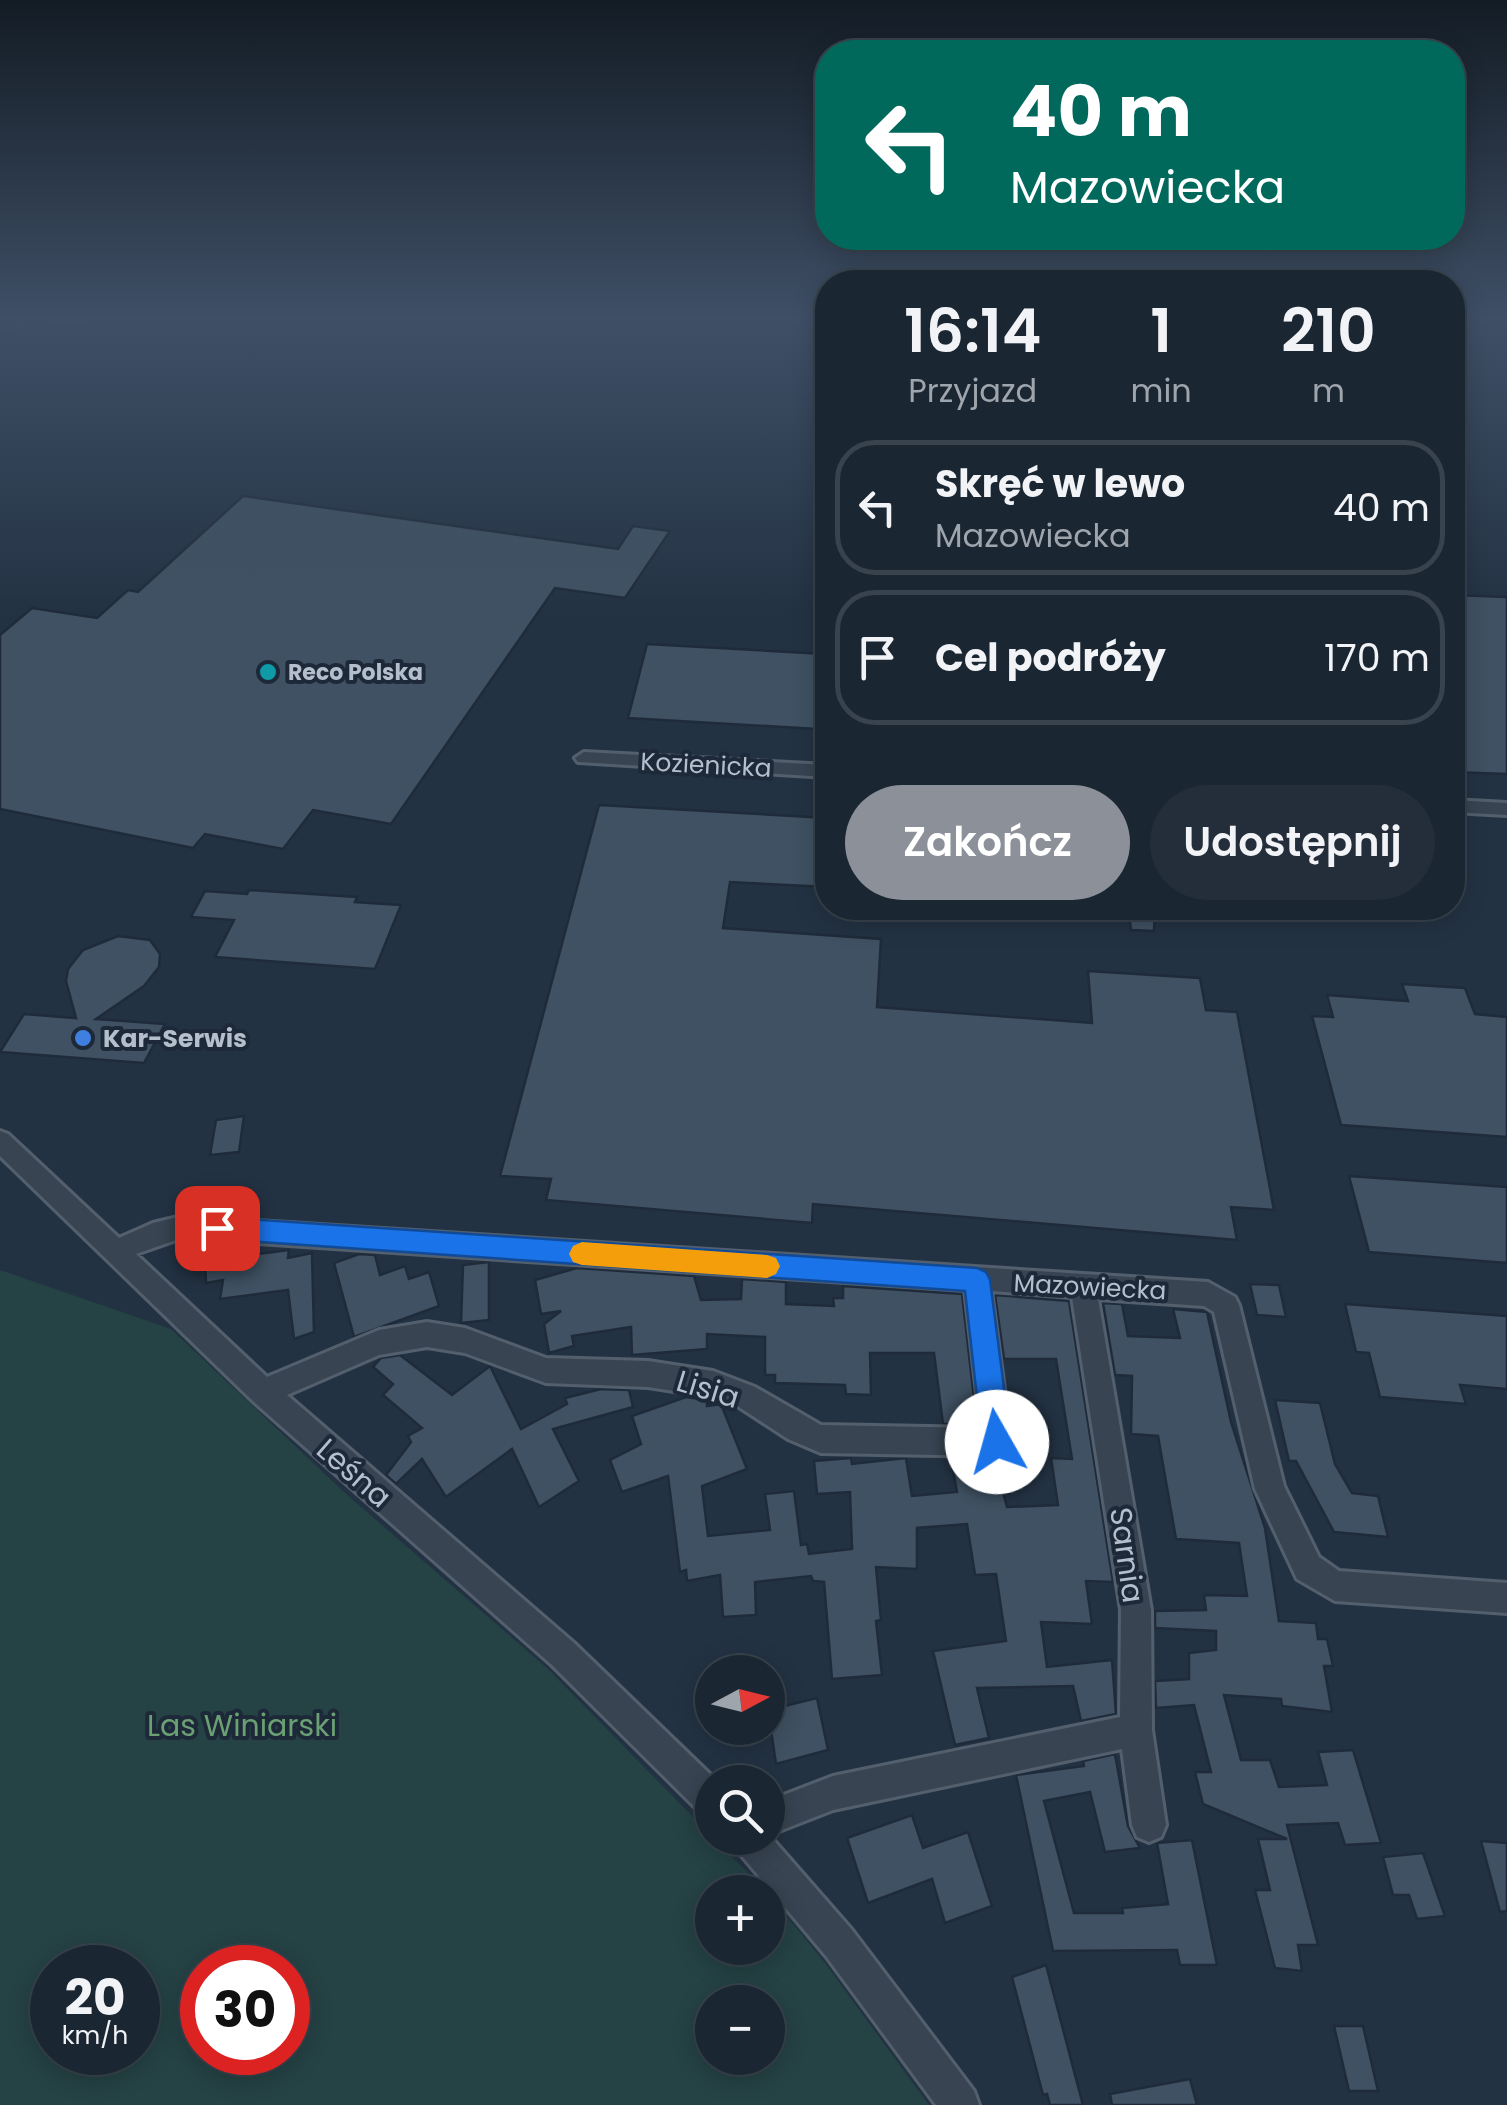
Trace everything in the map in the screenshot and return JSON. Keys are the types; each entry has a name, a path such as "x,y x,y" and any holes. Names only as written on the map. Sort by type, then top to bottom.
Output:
{"street":[{"name":"Kozienicka","path":"584,758 815,770"},
{"path":"1465,807 1507,809"},
{"name":"Leśna","path":"0,1141 263,1392 563,1654 695,1783"},
{"name":"Mazowiecka","path":"115,1252 153,1234 182,1226 1208,1294 1226,1305 1270,1490 1295,1548 1322,1580 1335,1586 1507,1598"},
{"name":"Lisia","path":"263,1392 372,1347 429,1334 454,1338 542,1370 634,1371 692,1379 737,1392 799,1433 820,1440 997,1442 977,1280"},
{"name":"Sarnia","path":"1083,1287 1136,1610 1136,1730 1149,1825"},
{"path":"785,1812 834,1794 1136,1730"},
{"path":"764,1855 840,1943 960,2105"}],"green space":[{"name":"Las Winiarski","path":"0,1270 171,1329 345,1493 548,1669 695,1819 695,1855 731,1855 750,1875 695,1875 695,1965 785,1965 785,1914 929,2105 0,2105"}],"building":[{"name":"Reco Polska","path":"243,496 618,549 633,526 670,531 625,598 555,588 391,824 313,810 283,849 205,834 193,848 0,809 0,635 32,608 97,618 128,590 138,592"},
{"path":"1465,595 1507,597 1507,774 1465,772"},
{"path":"647,644 815,653 815,729 628,718"},
{"path":"599,805 815,817 815,886 730,882 723,928 881,939 877,1007 1092,1023 1088,971 1200,978 1206,1010 1237,1012 1274,1210 1231,1207 1237,1240 813,1204 812,1223 546,1200 551,1179 500,1176"},
{"path":"249,890 357,897 355,902 401,905 375,969 215,957 234,920 191,917 205,891 247,894"},
{"path":"1130,920 1154,920 1154,931 1131,930"},
{"path":"118,936 150,940 160,954 159,967 144,986 96,1019 165,1024 144,1063 0,1052 24,1014 76,1018 66,981 68,969 83,950"},
{"path":"1402,984 1465,988 1475,1014 1507,1017 1507,1137 1341,1125 1312,1016 1333,1017 1327,995 1408,1001"},
{"path":"244,1116 239,1152 210,1155 216,1120"},
{"path":"1349,1176 1507,1187 1507,1263 1369,1252"},
{"path":"289,1250 288,1258 312,1253 314,1332 294,1339 288,1290 220,1299 223,1280 206,1283 205,1261"},
{"path":"359,1254 375,1255 380,1275 405,1266 409,1279 429,1272 439,1306 354,1337 334,1263"},
{"path":"489,1262 489,1320 461,1323 463,1265"},
{"path":"577,1268 694,1276 701,1300 741,1299 742,1279 786,1282 786,1304 834,1306 833,1298 843,1298 843,1286 962,1294 977,1424 943,1424 934,1353 870,1353 871,1395 846,1394 845,1385 775,1383 775,1375 765,1375 765,1337 707,1334 707,1349 632,1355 631,1327 572,1336 574,1346 549,1353 544,1324 561,1311 541,1314 535,1280"},
{"path":"1250,1284 1279,1285 1286,1317 1257,1315"},
{"path":"995,1295 1069,1301 1113,1582 1086,1581 1092,1624 1041,1622 1047,1667 1112,1660 1116,1714 1081,1721 1073,1686 977,1688 989,1738 955,1745 933,1651 1006,1641 996,1574 975,1575 967,1524 917,1528 917,1569 876,1567 882,1675 832,1679 824,1582 813,1581 811,1576 755,1582 756,1615 723,1617 720,1575 687,1581 686,1570 680,1572 668,1476 622,1492 610,1460 641,1444 632,1416 686,1397 707,1400 707,1406 721,1404 747,1469 702,1486 708,1536 770,1530 765,1494 794,1491 801,1545 807,1544 809,1554 852,1549 850,1492 817,1494 814,1461 851,1458 852,1464 906,1458 912,1496 957,1492 951,1459 994,1460 1007,1507 1058,1505 1051,1458 1072,1459 1056,1359 1004,1359"},
{"path":"1103,1303 1122,1304 1128,1336 1180,1338 1173,1309 1207,1312 1231,1422 1265,1528 1279,1621 1316,1623 1318,1639 1327,1639 1333,1666 1324,1666 1332,1712 1282,1706 1281,1699 1224,1695 1241,1760 1270,1760 1279,1787 1327,1785 1318,1752 1353,1750 1381,1843 1345,1845 1338,1823 1287,1825 1318,1945 1298,1945 1302,1971 1275,1968 1255,1890 1270,1890 1258,1839 1287,1839 1203,1804 1195,1772 1211,1772 1194,1705 1156,1708 1155,1681 1189,1679 1189,1653 1216,1650 1216,1631 1155,1628 1155,1611 1206,1610 1204,1595 1247,1596 1239,1543 1176,1539 1158,1436 1131,1434 1132,1376 1115,1375"},
{"path":"1345,1304 1507,1316 1507,1389 1460,1385 1466,1404 1380,1397 1369,1353 1356,1352"},
{"path":"400,1355 452,1395 490,1366 521,1429 567,1404 565,1398 601,1389 629,1390 633,1407 553,1429 579,1481 539,1507 512,1449 446,1497 422,1459 396,1484 386,1475 411,1442 408,1436 422,1428 383,1395 393,1384 373,1367 381,1358"},
{"path":"1275,1400 1320,1403 1335,1464 1352,1493 1378,1496 1388,1537 1334,1532 1296,1461 1289,1461"},
{"path":"817,1698 828,1750 776,1764 773,1745 785,1745 785,1706"},
{"path":"1115,1754 1128,1826 1140,1848 1105,1852 1090,1792 1044,1801 1074,1913 1123,1913 1122,1908 1168,1904 1157,1843 1192,1840 1217,1965 1180,1965 1177,1950 1053,1951 1016,1775 1084,1766 1083,1761"},
{"path":"912,1815 923,1848 968,1832 992,1906 945,1923 932,1879 868,1903 847,1838"},
{"path":"1481,1841 1507,1843 1507,1911 1500,1912"},
{"path":"1423,1853 1445,1916 1417,1919 1409,1895 1393,1895 1383,1857"},
{"path":"1046,1965 1083,2105 1050,2105 1047,2094 1043,2095 1012,1977"},
{"path":"1334,2026 1363,2026 1378,2091 1349,2091"},
{"path":"1190,2079 1197,2105 1112,2105 1110,2094"}],"slow traffic":[{"path":"582,1254 767,1266"}],"place":[{"name":"Reco Polska","path":"268,672"},
{"name":"Kar-Serwis","path":"83,1038"}],"route":[{"path":"217,1228 977,1280 997,1442"}]}
